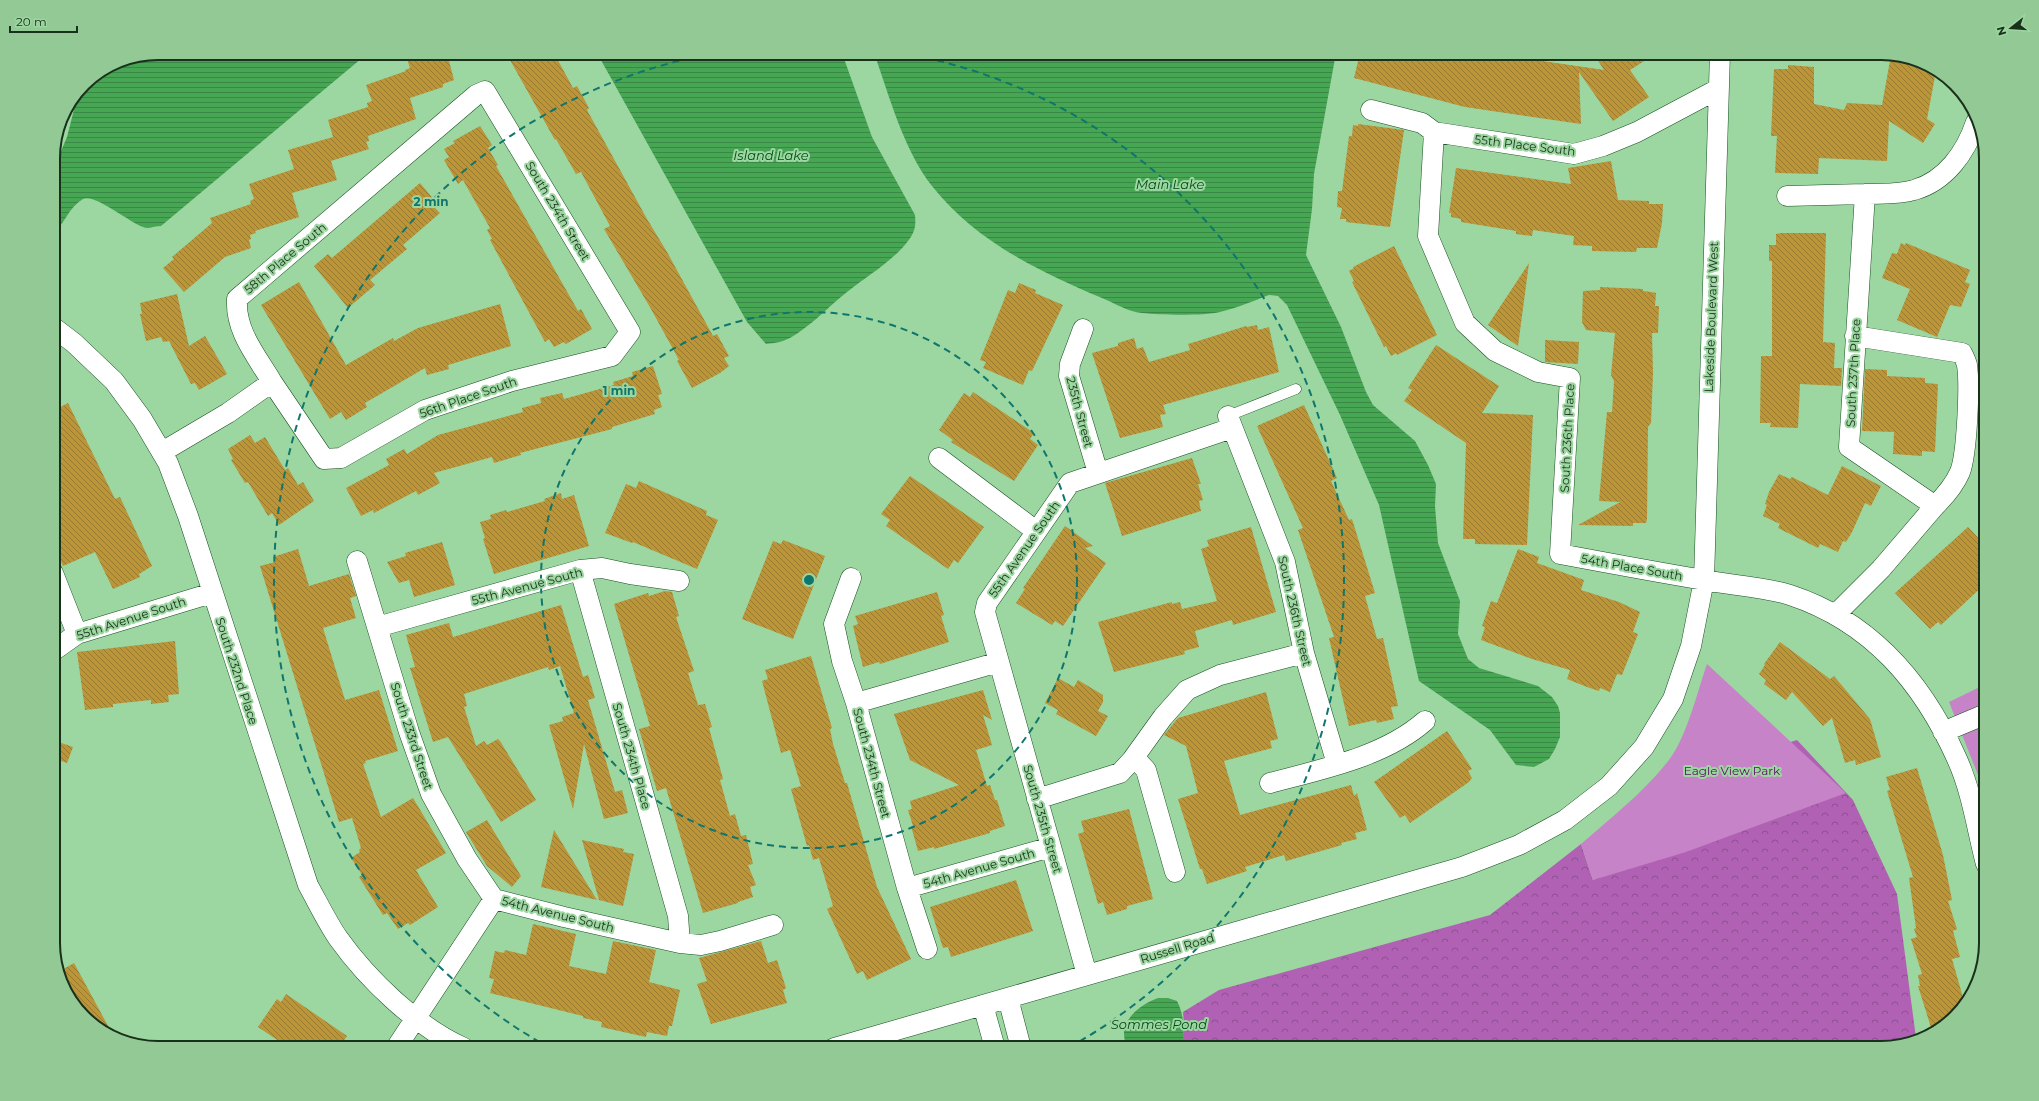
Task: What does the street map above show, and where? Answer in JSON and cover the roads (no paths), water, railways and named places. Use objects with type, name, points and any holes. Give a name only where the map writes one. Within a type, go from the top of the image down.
[{"type":"street","name":"Lakeside Boulevard West","points":[[1519,845],[1565,820],[1609,786],[1644,746],[1672,699],[1690,646],[1704,580],[1720,60]]},
{"type":"street","name":"55th Place South","points":[[1371,110],[1422,123],[1434,132],[1574,154],[1603,146],[1637,132],[1718,89]]},
{"type":"street","name":"South 234th Street","points":[[485,91],[630,332]]},
{"type":"street","name":"58th Place South","points":[[272,382],[239,326],[236,312],[237,299],[476,95],[485,91]]},
{"type":"street","points":[[1787,196],[1899,193],[1914,190],[1931,183],[1947,172],[1959,158],[1974,127]]},
{"type":"street","name":"South 236th Place","points":[[1434,132],[1428,236],[1465,323],[1495,351],[1538,372],[1570,378],[1560,554]]},
{"type":"street","name":"South 237th Place","points":[[1864,194],[1849,447],[1935,506]]},
{"type":"street","name":"235th Street","points":[[1083,329],[1070,364],[1069,376],[1098,473]]},
{"type":"street","name":"South 232nd Place","points":[[60,332],[74,343],[114,381],[142,419],[168,463],[188,516],[308,885],[338,938],[368,973],[416,1020]]},
{"type":"street","name":"56th Place South","points":[[272,382],[324,459],[341,458],[424,410],[512,381],[612,356],[630,332]]},
{"type":"street","points":[[1836,614],[1882,570],[1951,489],[1960,471],[1965,450],[1968,384],[1967,363],[1962,354],[1855,336]]},
{"type":"street","points":[[162,452],[228,413],[272,382]]},
{"type":"street","name":"55th Avenue South","points":[[999,662],[985,612],[987,603],[1070,483],[1230,422]]},
{"type":"street","name":"South 236th Street","points":[[1230,422],[1285,562],[1304,653],[1337,764]]},
{"type":"street","points":[[938,458],[1036,531]]},
{"type":"street","name":"54th Place South","points":[[1560,554],[1704,580]]},
{"type":"street","name":"South 233rd Street","points":[[356,561],[409,732],[431,794],[467,859],[494,898]]},
{"type":"street","name":"55th Avenue South","points":[[377,627],[580,570],[602,568],[630,574],[679,581]]},
{"type":"street","name":"South 234th Place","points":[[580,570],[678,916],[680,943]]},
{"type":"street","name":"South 234th Street","points":[[851,578],[834,624],[842,661],[856,703],[907,888],[927,949]]},
{"type":"street","points":[[1704,580],[1789,594],[1836,614],[1861,630],[1886,651],[1919,690],[1944,732],[1958,760],[1979,836]]},
{"type":"street","points":[[60,591],[77,634]]},
{"type":"street","name":"55th Avenue South","points":[[60,646],[77,634],[212,593]]},
{"type":"street","points":[[1037,799],[1120,772],[1134,757],[1163,717],[1188,690],[1220,675],[1304,653]]},
{"type":"street","points":[[856,703],[999,662]]},
{"type":"street","name":"South 235th Street","points":[[999,662],[1087,975]]},
{"type":"street","points":[[1944,732],[1979,717]]},
{"type":"street","points":[[1270,783],[1337,764],[1391,745],[1409,735],[1425,722]]},
{"type":"street","points":[[1134,757],[1146,770],[1175,872]]},
{"type":"street","name":"Russell Road","points":[[858,1041],[1462,867],[1519,845]]},
{"type":"street","name":"54th Avenue South","points":[[907,888],[1051,847]]},
{"type":"street","name":"54th Avenue South","points":[[401,1041],[494,898],[564,917],[680,943],[701,945],[720,941],[773,925]]},
{"type":"street","points":[[1008,998],[1018,1041]]},
{"type":"street","points":[[983,1005],[993,1041]]},
{"type":"street","points":[[416,1020],[452,1041]]},
{"type":"lane","points":[[1230,422],[1296,389]]},
{"type":"water","points":[[158,60],[360,60],[161,226],[145,228],[103,204],[88,198],[83,199],[74,206],[60,226],[60,154],[67,137],[75,106],[84,93],[98,80],[109,73],[133,63]]},
{"type":"water","name":"Island Lake","points":[[601,60],[844,60],[872,137],[915,215],[914,232],[895,255],[847,292],[805,328],[790,338],[766,344],[747,322]]},
{"type":"water","name":"Main Lake","points":[[876,60],[1335,60],[1314,174],[1312,209],[1306,255],[1341,327],[1366,392],[1373,405],[1415,441],[1436,484],[1435,506],[1438,543],[1460,601],[1458,634],[1468,659],[1479,668],[1538,686],[1552,697],[1558,706],[1560,713],[1560,737],[1549,759],[1534,767],[1516,765],[1490,730],[1419,681],[1379,505],[1340,415],[1287,305],[1278,296],[1269,295],[1220,312],[1192,315],[1150,314],[1132,311],[1122,307],[1032,266],[988,239],[949,206],[932,186],[913,156],[905,140]]},
{"type":"water","name":"Sommes Pond","points":[[1158,998],[1168,998],[1177,1001],[1180,1007],[1183,1024],[1183,1041],[1125,1041],[1124,1032],[1128,1020],[1136,1010]]},
{"type":"park label","name":"Eagle View Park","points":[[1732,770]]}]
